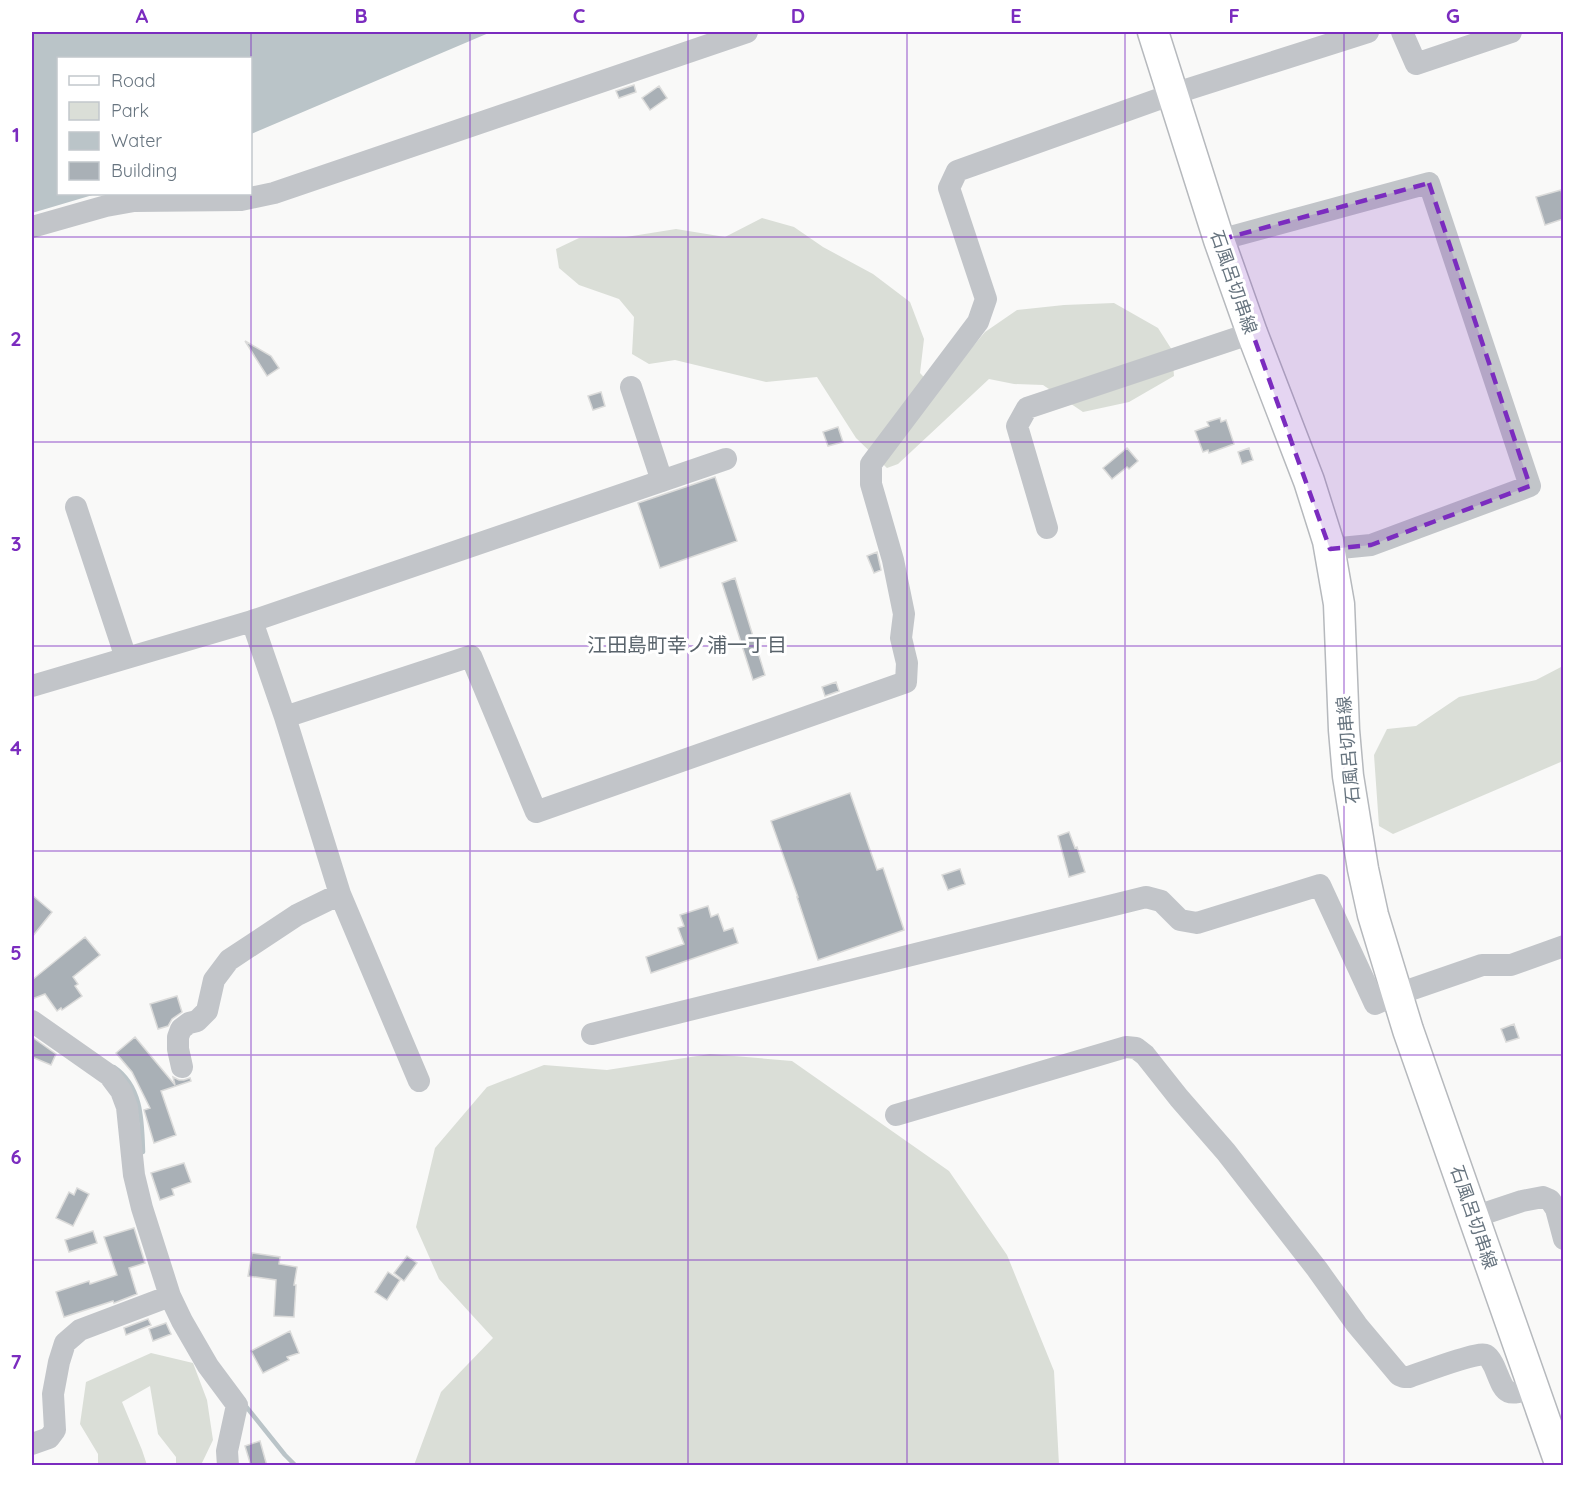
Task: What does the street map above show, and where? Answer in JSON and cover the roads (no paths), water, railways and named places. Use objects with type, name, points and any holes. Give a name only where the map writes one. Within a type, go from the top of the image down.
[{"type":"main road","name":"石風呂切串線","points":[[1153,32],[1219,240],[1309,481],[1330,549],[1339,604],[1344,730],[1355,823],[1373,915],[1408,1030],[1562,1466]]},
{"type":"street","points":[[32,226],[106,206],[134,201],[241,200],[274,193],[747,32]]},
{"type":"street","points":[[285,717],[471,656],[536,812],[906,682],[907,663],[901,638],[904,614],[893,560],[871,484],[871,464],[978,322],[986,299],[949,188],[957,171],[1173,94],[1368,32]]},
{"type":"street","points":[[1402,32],[1416,64],[1511,32]]},
{"type":"street","points":[[1219,240],[1429,183],[1530,486],[1371,545],[1330,549]]},
{"type":"street","points":[[1047,528],[1017,426],[1027,408],[1252,333]]},
{"type":"street","points":[[631,387],[662,481]]},
{"type":"street","points":[[32,686],[252,621],[726,459]]},
{"type":"street","points":[[76,507],[126,658]]},
{"type":"street","points":[[252,621],[285,717],[340,894],[419,1081]]},
{"type":"street","points":[[592,1034],[1146,897],[1161,901],[1180,920],[1197,923],[1320,885],[1375,1004],[1482,965],[1511,965],[1563,946]]},
{"type":"street","points":[[182,1067],[178,1049],[181,1029],[197,1021],[207,1011],[214,980],[229,960],[297,915],[340,894]]},
{"type":"street","points":[[32,1021],[109,1075],[121,1091],[127,1107],[134,1175],[170,1296],[182,1322],[208,1366],[237,1406],[227,1451],[228,1466]]},
{"type":"street","points":[[896,1114],[1126,1047],[1136,1048],[1145,1055],[1226,1152],[1317,1269],[1357,1325],[1399,1375],[1409,1377],[1479,1354],[1491,1360],[1503,1388],[1515,1394],[1534,1389]]},
{"type":"street","points":[[1474,1217],[1522,1201],[1543,1197],[1550,1200],[1556,1209],[1563,1239]]},
{"type":"street","points":[[32,1444],[49,1438],[55,1430],[53,1394],[65,1343],[80,1330],[170,1296]]},
{"type":"water","points":[[32,32],[491,32],[252,134],[252,57],[57,57],[57,195],[93,195],[32,213]]},
{"type":"waterway","points":[[114,1067],[130,1084],[139,1105],[143,1152]]},
{"type":"waterway","points":[[244,1404],[296,1466]]},
{"type":"district","name":"江田島町幸ノ浦一丁目","points":[[687,644]]}]
